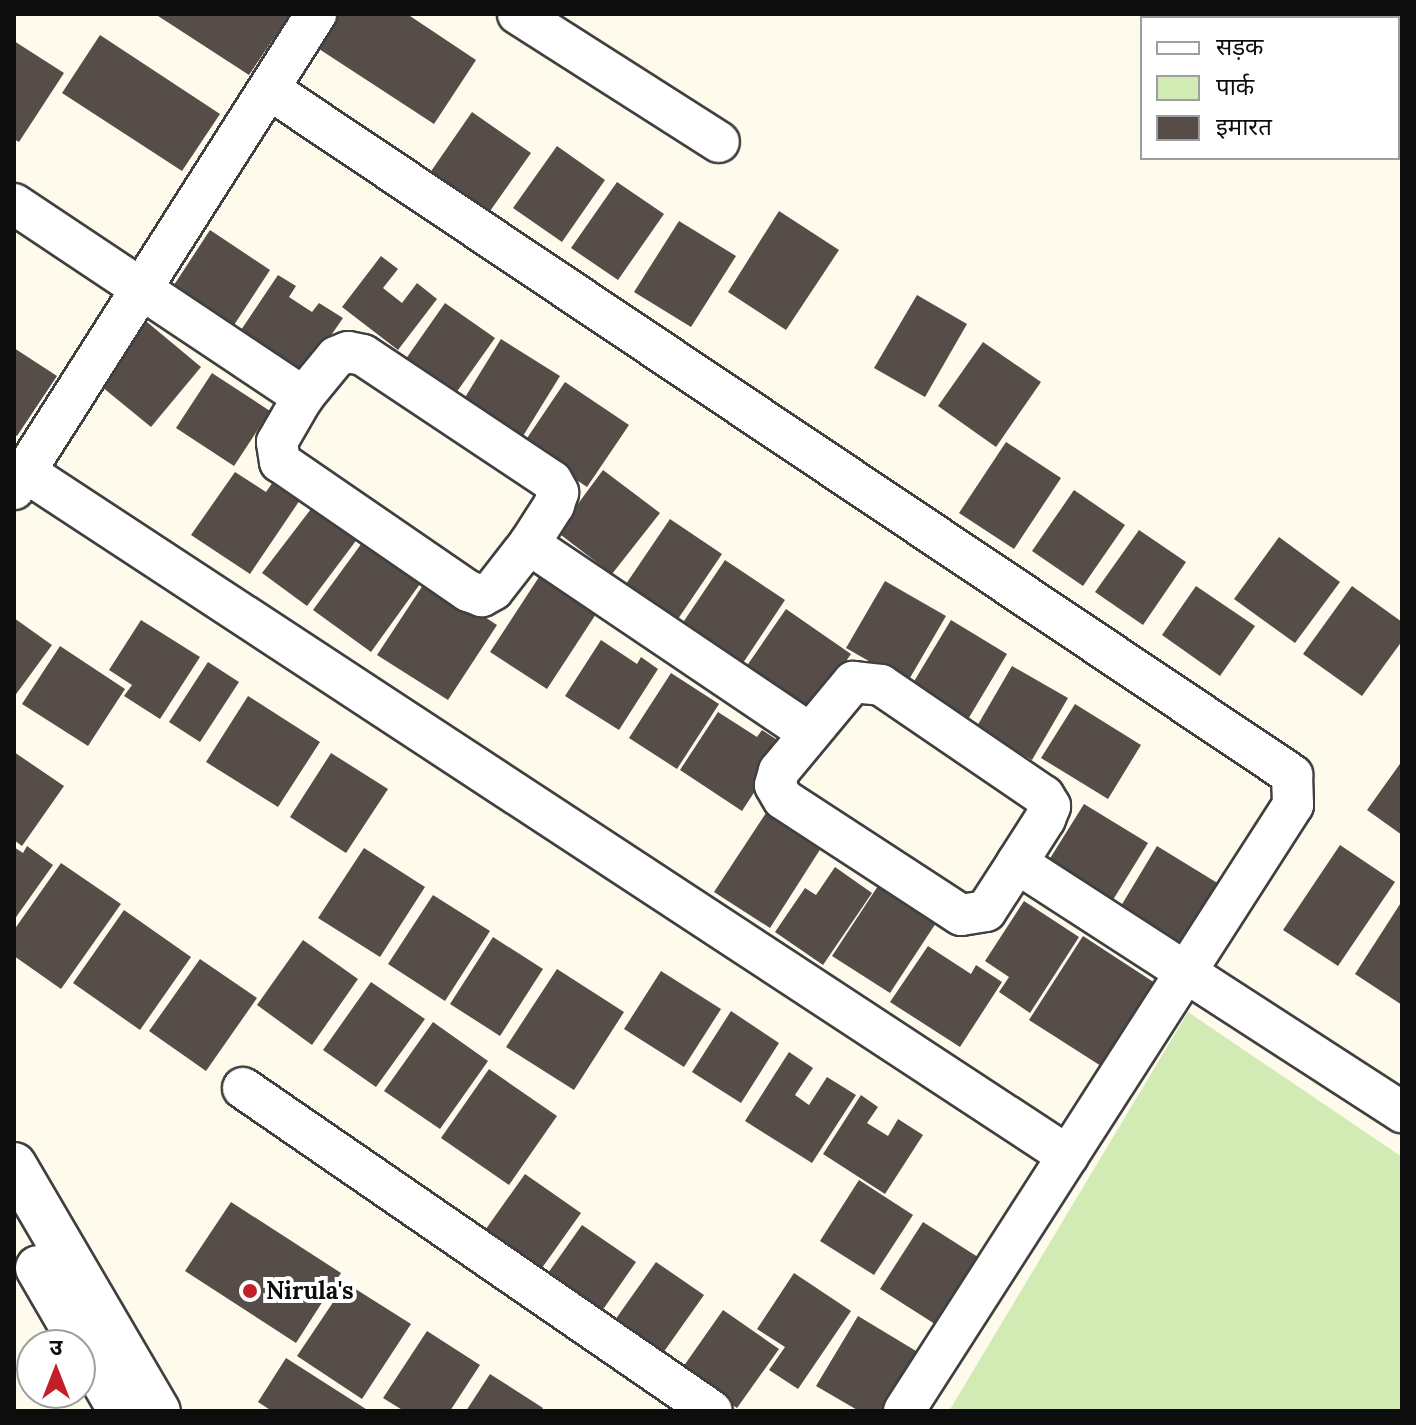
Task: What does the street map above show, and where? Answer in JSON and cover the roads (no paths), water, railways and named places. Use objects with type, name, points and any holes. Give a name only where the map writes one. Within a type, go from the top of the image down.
[{"type":"street","points":[[316,14],[21,481],[1068,1156]]},
{"type":"street","points":[[518,14],[719,142]]},
{"type":"street","points":[[269,89],[1292,775],[1293,805],[904,1411]]},
{"type":"street","points":[[14,204],[303,397]]},
{"type":"street","points":[[348,352],[363,355],[552,481],[558,492],[554,505],[529,544],[493,590],[482,596],[468,591],[280,462],[277,442],[303,397],[336,357],[348,352]]},
{"type":"street","points":[[529,544],[809,733]]},
{"type":"street","points":[[853,682],[881,685],[1044,796],[1050,806],[1045,819],[1017,863],[986,911],[961,915],[783,799],[775,785],[779,771],[853,682]]},
{"type":"street","points":[[1017,863],[1188,970],[1402,1112]]},
{"type":"street","points":[[243,1088],[712,1411]]},
{"type":"street","points":[[14,1165],[158,1411]]},
{"type":"street","points":[[14,1227],[121,1411]]},
{"type":"place","name":"Nirula's","points":[[250,1291]]}]
